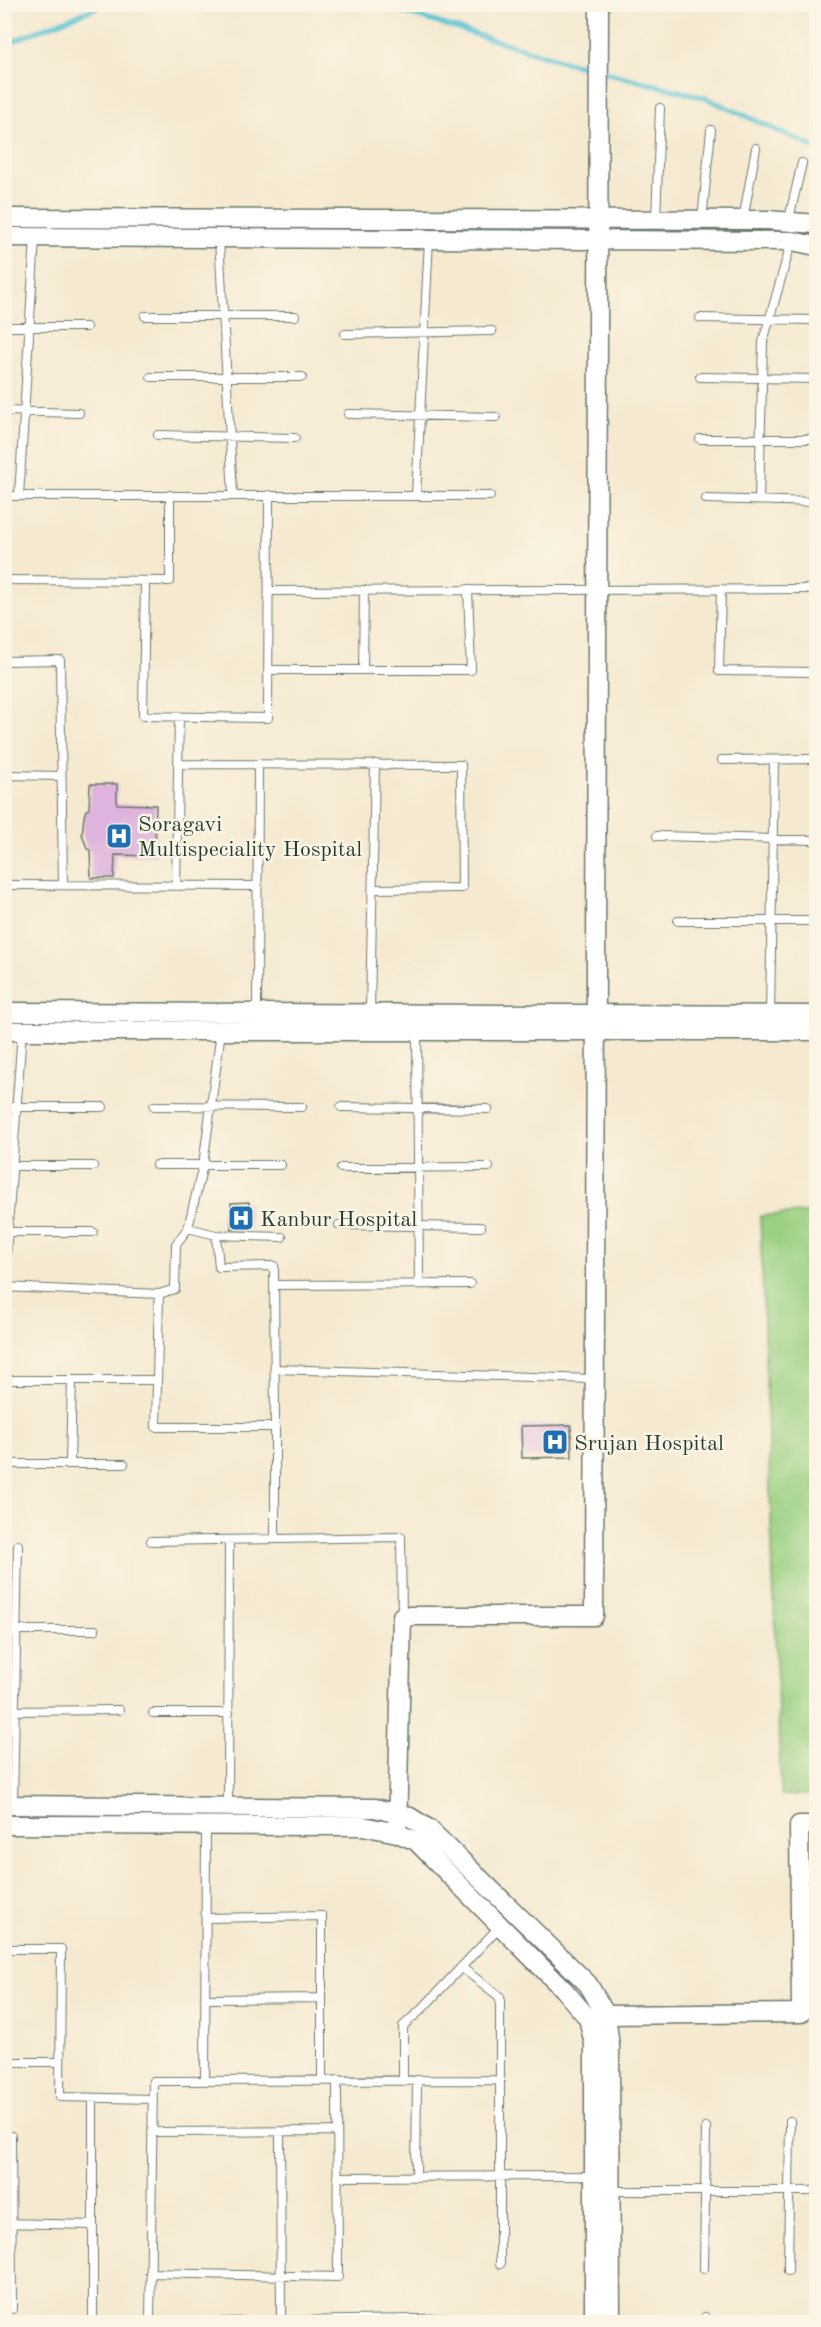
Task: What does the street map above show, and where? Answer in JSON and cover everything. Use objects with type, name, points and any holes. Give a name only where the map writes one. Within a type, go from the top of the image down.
[{"type":"street","points":[[397,1833],[402,1616],[594,1616],[599,4]]},
{"type":"street","points":[[4,218],[743,220],[816,224]]},
{"type":"street","points":[[4,237],[792,241],[816,246]]},
{"type":"street","points":[[4,1012],[370,1015],[816,1031]]},
{"type":"street","points":[[13,1031],[417,1033],[770,1015],[816,1015]]},
{"type":"street","points":[[9,1805],[375,1808],[410,1817],[429,1829],[588,1984],[606,2015],[610,2046],[611,2322]]},
{"type":"street","points":[[4,1825],[363,1826],[397,1833],[416,1841],[563,1989],[588,2018],[594,2044],[594,2322]]},
{"type":"street","points":[[588,2018],[606,2015],[809,2013],[799,1825],[816,1825]]},
{"type":"lane","points":[[656,220],[660,108]]},
{"type":"lane","points":[[702,220],[711,130]]},
{"type":"lane","points":[[743,220],[756,148]]},
{"type":"lane","points":[[759,500],[763,342],[792,241],[788,222],[802,163]]},
{"type":"lane","points":[[20,496],[35,238]]},
{"type":"lane","points":[[219,238],[233,495]]},
{"type":"lane","points":[[416,496],[429,239]]},
{"type":"lane","points":[[145,316],[295,316]]},
{"type":"lane","points":[[700,318],[816,320]]},
{"type":"lane","points":[[4,327],[86,327]]},
{"type":"lane","points":[[345,334],[492,331]]},
{"type":"lane","points":[[151,376],[302,377]]},
{"type":"lane","points":[[700,377],[816,379]]},
{"type":"lane","points":[[4,411],[79,413]]},
{"type":"lane","points":[[348,414],[496,417]]},
{"type":"lane","points":[[158,435],[296,438]]},
{"type":"lane","points":[[700,439],[816,439]]},
{"type":"lane","points":[[4,580],[170,581],[170,495]]},
{"type":"lane","points":[[145,581],[143,716],[268,718],[269,495]]},
{"type":"lane","points":[[4,496],[490,496]]},
{"type":"lane","points":[[705,499],[816,502]]},
{"type":"lane","points":[[268,670],[471,670],[468,589]]},
{"type":"lane","points":[[721,589],[719,670],[816,672]]},
{"type":"lane","points":[[268,591],[816,589]]},
{"type":"lane","points":[[363,670],[364,590]]},
{"type":"lane","points":[[4,661],[60,660],[63,885]]},
{"type":"lane","points":[[176,886],[179,717]]},
{"type":"lane","points":[[722,760],[816,759]]},
{"type":"lane","points":[[770,1015],[774,760]]},
{"type":"lane","points":[[178,764],[461,765],[462,888],[373,889]]},
{"type":"lane","points":[[257,1014],[258,764]]},
{"type":"lane","points":[[370,1015],[375,764]]},
{"type":"lane","points":[[4,775],[62,776]]},
{"type":"lane","points":[[657,836],[816,840]]},
{"type":"lane","points":[[4,885],[257,886]]},
{"type":"lane","points":[[678,921],[816,921]]},
{"type":"lane","points":[[13,1031],[17,1107],[9,1166],[4,1285],[159,1294],[175,1289],[176,1244],[188,1228],[203,1165],[221,1032],[221,1013]]},
{"type":"lane","points":[[417,1033],[418,1283]]},
{"type":"lane","points":[[154,1106],[302,1107]]},
{"type":"lane","points":[[4,1107],[102,1107]]},
{"type":"lane","points":[[340,1107],[488,1109]]},
{"type":"lane","points":[[156,1165],[281,1165]]},
{"type":"lane","points":[[9,1166],[93,1166]]},
{"type":"lane","points":[[341,1168],[489,1167]]},
{"type":"lane","points":[[339,1225],[481,1227]]},
{"type":"lane","points":[[188,1228],[216,1235],[282,1237]]},
{"type":"lane","points":[[6,1232],[93,1232]]},
{"type":"lane","points":[[216,1235],[219,1267],[274,1266],[275,1539]]},
{"type":"lane","points":[[274,1285],[470,1284]]},
{"type":"lane","points":[[159,1294],[156,1427],[275,1427]]},
{"type":"lane","points":[[275,1369],[595,1380]]},
{"type":"lane","points":[[4,1380],[156,1380]]},
{"type":"lane","points":[[70,1464],[72,1380]]},
{"type":"lane","points":[[4,1464],[124,1464]]},
{"type":"lane","points":[[151,1541],[400,1537],[402,1616]]},
{"type":"lane","points":[[228,1807],[229,1540]]},
{"type":"lane","points":[[9,1805],[15,1711],[18,1545]]},
{"type":"lane","points":[[4,1630],[95,1630]]},
{"type":"lane","points":[[4,1711],[119,1710]]},
{"type":"lane","points":[[153,1713],[229,1713]]},
{"type":"lane","points":[[205,2081],[206,1826]]},
{"type":"lane","points":[[206,1918],[322,1916],[322,2080]]},
{"type":"lane","points":[[403,2080],[403,2026],[500,1926]]},
{"type":"lane","points":[[4,1949],[61,1949],[60,2097],[153,2098]]},
{"type":"lane","points":[[461,1967],[500,1997],[501,2264]]},
{"type":"lane","points":[[205,1999],[322,1998]]},
{"type":"lane","points":[[4,2062],[60,2062]]},
{"type":"lane","points":[[150,2273],[338,2277],[337,2080]]},
{"type":"lane","points":[[416,2177],[417,2080]]},
{"type":"lane","points":[[150,2322],[153,2081],[500,2080]]},
{"type":"lane","points":[[93,2098],[93,2322]]},
{"type":"lane","points":[[788,2271],[790,2121]]},
{"type":"lane","points":[[704,2269],[706,2127]]},
{"type":"lane","points":[[280,2131],[281,2320]]},
{"type":"lane","points":[[152,2132],[336,2131]]},
{"type":"lane","points":[[11,2136],[8,2223],[12,2309]]},
{"type":"lane","points":[[337,2177],[594,2176]]},
{"type":"lane","points":[[610,2191],[816,2191]]},
{"type":"lane","points":[[8,2223],[93,2225]]},
{"type":"lane","points":[[222,2322],[432,2321],[485,2318]]},
{"type":"green space","points":[[816,1212],[816,1795],[781,1795],[760,1216]]},
{"type":"building","points":[[90,784],[117,784],[117,804],[156,805],[155,856],[115,855],[114,878],[91,878],[90,850],[87,849],[82,834],[84,817],[86,810],[89,809]]},
{"type":"building","points":[[249,1202],[249,1229],[231,1229],[231,1203]]},
{"type":"building","points":[[571,1425],[572,1457],[522,1458],[521,1426]]},
{"type":"waterway","points":[[4,46],[106,4]]},
{"type":"waterway","points":[[377,4],[566,62],[706,98],[816,148]]},
{"type":"place","name":"Soragavi Multispeciality Hospital","points":[[119,836]]},
{"type":"place","name":"Kanbur Hospital","points":[[241,1218]]},
{"type":"place","name":"Srujan Hospital","points":[[555,1442]]}]
